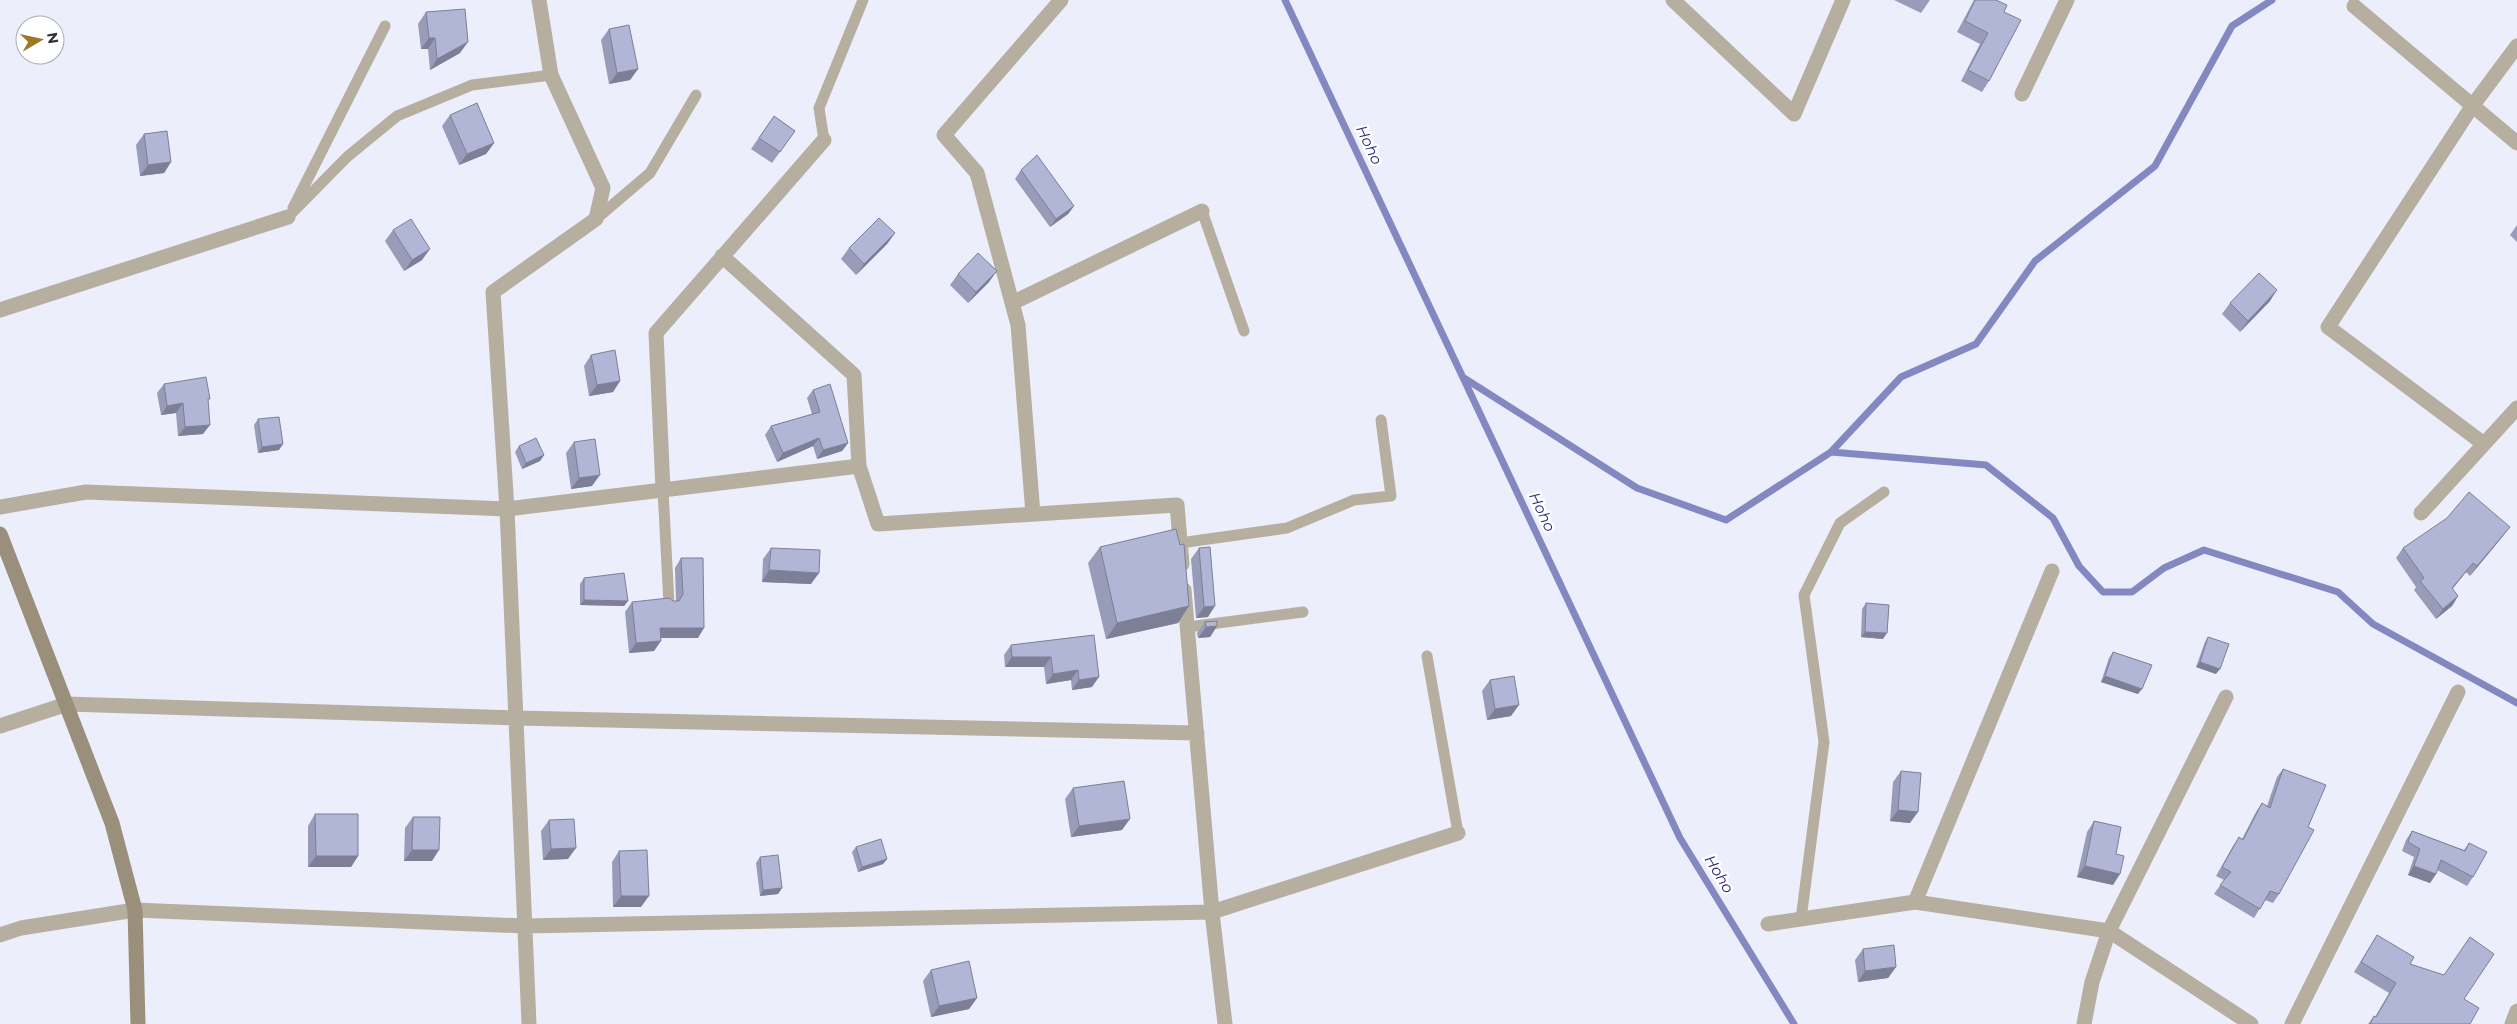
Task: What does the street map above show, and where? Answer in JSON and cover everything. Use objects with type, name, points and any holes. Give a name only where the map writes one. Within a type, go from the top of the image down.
[{"type":"street","points":[[529,1024],[507,509],[493,292],[596,219],[604,188],[551,74],[539,0]]},
{"type":"street","points":[[1033,514],[1018,324],[977,173],[944,135],[1061,0]]},
{"type":"street","points":[[1673,0],[1794,114],[1842,0]]},
{"type":"street","points":[[2022,94],[2067,0]]},
{"type":"street","points":[[2354,6],[2517,143]]},
{"type":"street","points":[[2484,444],[2328,327],[2474,105],[2517,46]]},
{"type":"street","points":[[663,490],[656,332],[824,140]]},
{"type":"street","points":[[1012,303],[1202,211]]},
{"type":"street","points":[[0,310],[288,217]]},
{"type":"street","points":[[722,256],[854,375],[859,466],[878,524],[1177,504],[1212,912],[1225,1024]]},
{"type":"street","points":[[2421,513],[2517,408]]},
{"type":"street","points":[[0,507],[86,492],[507,509],[859,466]]},
{"type":"street","points":[[0,534],[112,823],[135,910],[138,1024]]},
{"type":"street","points":[[1915,902],[2052,571]]},
{"type":"street","points":[[2292,1024],[2458,692]]},
{"type":"street","points":[[2084,1024],[2092,982],[2109,931],[2226,698]]},
{"type":"street","points":[[0,726],[67,704],[516,718],[1197,733]]},
{"type":"street","points":[[0,935],[22,928],[135,910],[525,926],[1212,912],[1458,833]]},
{"type":"street","points":[[1768,924],[1915,902],[2109,931],[2251,1024]]},
{"type":"street","points":[[2512,1024],[2517,1011]]},
{"type":"lane","points":[[824,140],[819,108],[863,0]]},
{"type":"lane","points":[[288,217],[384,26]]},
{"type":"lane","points":[[288,217],[347,157],[397,116],[472,85],[551,74]]},
{"type":"lane","points":[[596,219],[650,173],[696,95]]},
{"type":"lane","points":[[1202,211],[1244,331]]},
{"type":"lane","points":[[1180,543],[1287,528],[1354,500],[1391,496],[1381,420]]},
{"type":"lane","points":[[663,490],[669,604]]},
{"type":"lane","points":[[1801,919],[1824,742],[1804,595],[1840,523],[1884,492]]},
{"type":"lane","points":[[1188,627],[1303,612]]},
{"type":"lane","points":[[1427,656],[1458,833]]},
{"type":"building","points":[[1975,0],[1996,0],[2007,5],[2004,12],[2021,20],[1989,81],[1968,70],[1988,33],[1965,21]]},
{"type":"building","points":[[465,9],[468,42],[437,59],[435,38],[429,38],[426,12]]},
{"type":"building","points":[[629,25],[638,69],[617,73],[609,29]]},
{"type":"building","points":[[477,103],[494,143],[467,154],[450,115]]},
{"type":"building","points":[[774,116],[795,131],[780,152],[759,138]]},
{"type":"building","points":[[167,131],[171,162],[148,165],[144,134]]},
{"type":"building","points":[[1037,155],[1074,206],[1056,219],[1021,170]]},
{"type":"building","points":[[879,218],[895,233],[864,264],[849,248]]},
{"type":"building","points":[[411,219],[430,249],[412,260],[393,230]]},
{"type":"building","points":[[978,253],[997,271],[976,292],[958,274]]},
{"type":"building","points":[[2259,273],[2277,290],[2248,321],[2230,303]]},
{"type":"building","points":[[615,350],[620,381],[597,385],[591,355]]},
{"type":"building","points":[[206,377],[210,399],[208,399],[210,425],[185,427],[183,403],[167,406],[164,384]]},
{"type":"building","points":[[830,384],[848,443],[823,450],[819,438],[783,453],[771,426],[820,412],[813,390]]},
{"type":"building","points":[[279,417],[283,444],[262,447],[258,419]]},
{"type":"building","points":[[536,438],[544,455],[526,463],[519,446]]},
{"type":"building","points":[[595,439],[600,475],[579,478],[574,442]]},
{"type":"building","points":[[2469,492],[2510,527],[2477,566],[2473,563],[2452,588],[2458,596],[2443,609],[2420,581],[2424,578],[2403,548],[2447,518]]},
{"type":"building","points":[[1176,529],[1180,545],[1184,544],[1189,606],[1117,623],[1100,547]]},
{"type":"building","points":[[1210,547],[1215,606],[1204,607],[1199,548]]},
{"type":"building","points":[[771,548],[820,550],[819,573],[769,570]]},
{"type":"building","points":[[681,558],[703,558],[704,628],[660,628],[661,641],[636,643],[632,602],[669,598],[673,601],[679,601],[683,594]]},
{"type":"building","points":[[624,573],[628,601],[584,600],[584,578]]},
{"type":"building","points":[[1866,603],[1889,605],[1887,633],[1865,632]]},
{"type":"building","points":[[1217,621],[1217,626],[1206,627],[1205,622]]},
{"type":"building","points":[[1094,635],[1099,677],[1079,680],[1078,670],[1053,674],[1051,657],[1012,657],[1011,645]]},
{"type":"building","points":[[2208,637],[2229,644],[2220,669],[2200,662]]},
{"type":"building","points":[[2113,652],[2152,665],[2142,689],[2105,676]]},
{"type":"building","points":[[1514,676],[1519,705],[1495,709],[1490,680]]},
{"type":"building","points":[[2283,769],[2326,785],[2308,827],[2314,830],[2279,894],[2270,891],[2260,909],[2220,885],[2231,872],[2222,867],[2239,837],[2243,840],[2262,803],[2270,808]]},
{"type":"building","points":[[1901,771],[1921,773],[1918,812],[1898,810]]},
{"type":"building","points":[[1124,781],[1130,819],[1079,826],[1073,788]]},
{"type":"building","points":[[315,814],[358,814],[358,856],[316,856]]},
{"type":"building","points":[[413,817],[440,817],[439,850],[412,850]]},
{"type":"building","points":[[574,819],[576,848],[551,849],[549,820]]},
{"type":"building","points":[[2094,821],[2121,827],[2116,854],[2124,856],[2120,874],[2085,866]]},
{"type":"building","points":[[2412,831],[2465,851],[2469,843],[2487,852],[2473,877],[2441,860],[2436,874],[2414,866],[2420,849],[2408,842]]},
{"type":"building","points":[[881,839],[887,859],[862,867],[856,847]]},
{"type":"building","points":[[647,850],[649,896],[621,896],[619,851]]},
{"type":"building","points":[[778,855],[782,888],[763,890],[760,857]]},
{"type":"building","points":[[2377,935],[2414,957],[2410,964],[2444,975],[2470,937],[2494,954],[2464,999],[2479,1008],[2470,1024],[2370,1024],[2396,983],[2361,962]]},
{"type":"building","points":[[1894,945],[1896,967],[1865,971],[1863,949]]},
{"type":"building","points":[[969,961],[977,998],[939,1006],[931,970]]},
{"type":"waterway","name":"Hoho","points":[[1285,0],[1680,838],[1794,1024]]},
{"type":"waterway","points":[[1464,378],[1637,488],[1726,520],[1831,452],[1901,377],[1976,344],[2035,261],[2155,166],[2232,26],[2272,0]]},
{"type":"waterway","points":[[1831,452],[1986,465],[2053,518],[2079,566],[2103,592],[2132,592],[2164,568],[2204,550],[2338,592],[2373,624],[2517,703]]}]
